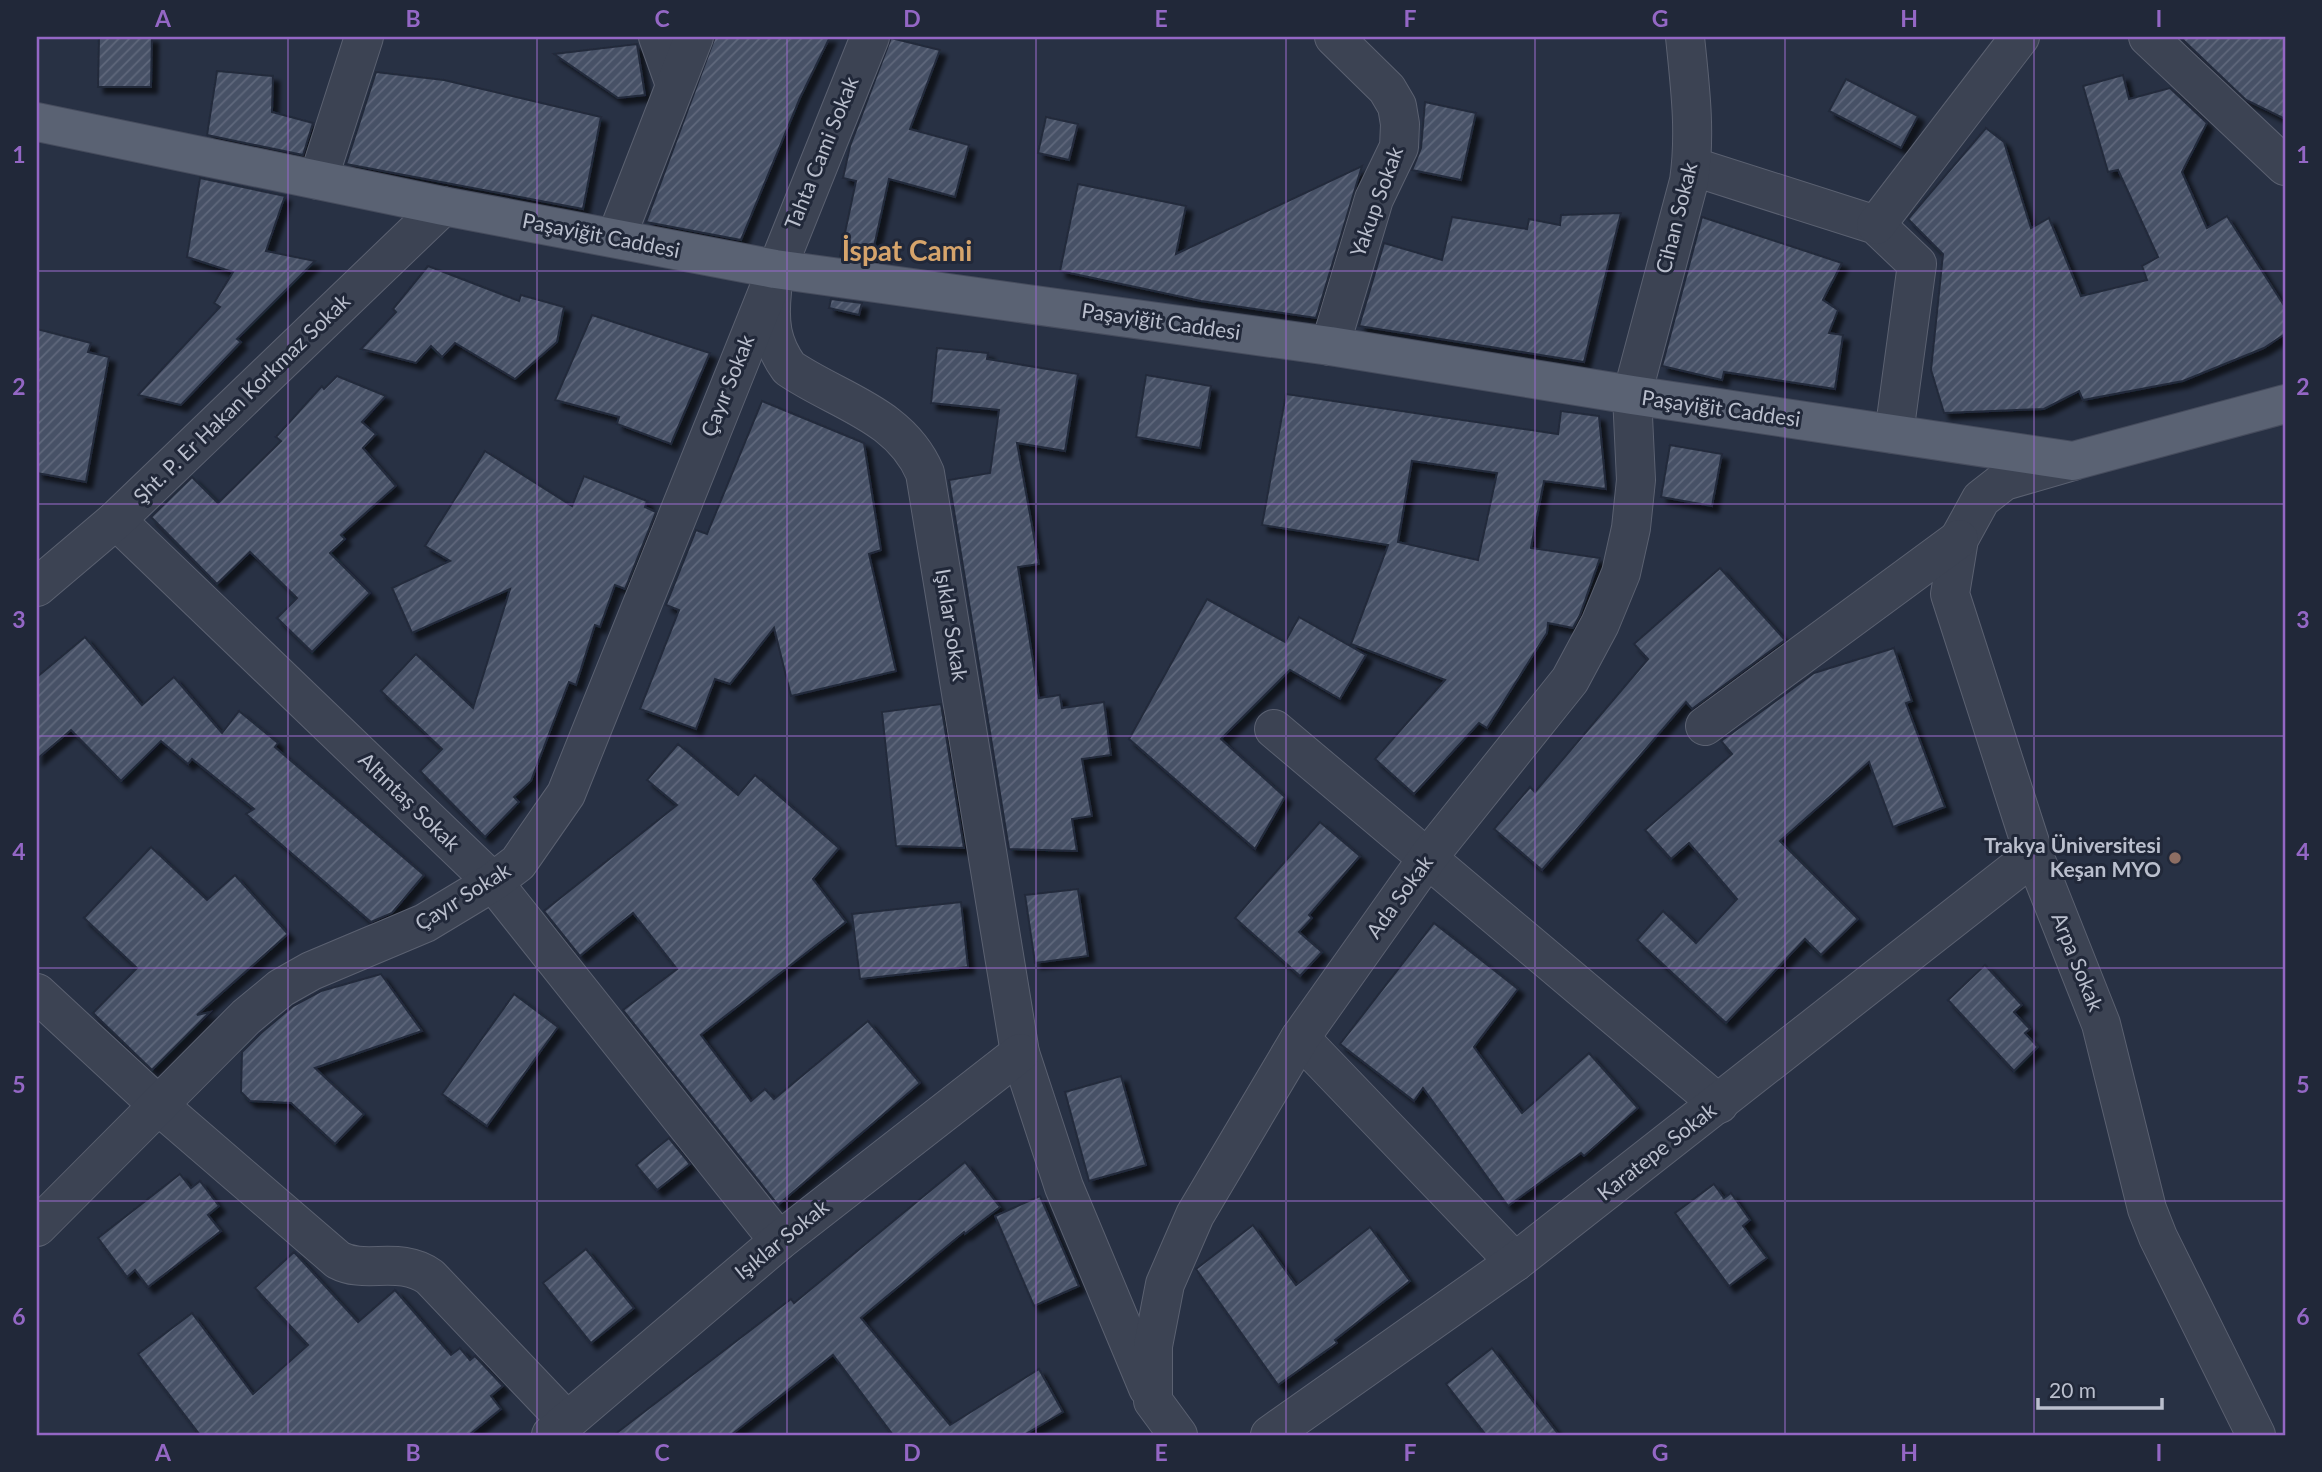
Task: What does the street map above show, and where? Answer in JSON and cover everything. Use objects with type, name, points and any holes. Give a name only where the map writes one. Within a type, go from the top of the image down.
[{"type":"main road","name":"Paşayiğit Caddesi","points":[[37,122],[443,206],[775,269],[1330,346],[1632,396],[2074,461],[2285,404]]},
{"type":"street","points":[[318,180],[365,37]]},
{"type":"street","points":[[657,37],[674,82]]},
{"type":"street","points":[[616,238],[674,82],[694,37]]},
{"type":"street","name":"Tahta Cami Sokak","points":[[775,269],[870,37]]},
{"type":"street","name":"Yakup Sokak","points":[[1330,346],[1374,200],[1399,147],[1401,124],[1387,89],[1334,37]]},
{"type":"street","name":"Cihan Sokak","points":[[1632,396],[1691,166],[1694,120],[1685,37]]},
{"type":"street","points":[[1876,225],[2020,37]]},
{"type":"street","points":[[2148,37],[2285,166]]},
{"type":"street","points":[[1691,166],[1876,225],[1917,264],[1894,435]]},
{"type":"street","name":"Şht. P. Er Hakan Korkmaz Sokak","points":[[37,587],[116,520],[443,206]]},
{"type":"street","name":"Çayır Sokak","points":[[37,1227],[157,1104],[246,1017],[281,988],[311,971],[425,923],[519,863],[566,794],[775,269]]},
{"type":"street","name":"Işıklar Sokak","points":[[775,269],[771,332],[777,351],[789,368],[898,431],[918,458],[925,473],[1020,1053],[1064,1187],[1155,1418],[1178,1435]]},
{"type":"street","name":"Ada Sokak","points":[[1155,1418],[1153,1346],[1158,1309],[1173,1259],[1225,1161],[1300,1038],[1429,856],[1570,680],[1600,624],[1621,573],[1631,528],[1636,480],[1632,396]]},
{"type":"street","name":"Arpa Sokak","points":[[1938,441],[1968,452],[1983,469],[1983,490],[1967,524],[1951,576],[1953,610],[2034,855],[2101,1024],[2115,1070],[2137,1171],[2158,1237],[2256,1435]]},
{"type":"street","points":[[1705,726],[1967,524],[2004,481],[2074,461]]},
{"type":"street","name":"Altıntaş Sokak","points":[[116,520],[493,882],[779,1241]]},
{"type":"street","points":[[1274,729],[1429,856],[1719,1104]]},
{"type":"street","name":"Karatepe Sokak","points":[[1270,1435],[1515,1262],[2034,855]]},
{"type":"street","points":[[37,993],[157,1104],[338,1260],[360,1266],[385,1264],[409,1267],[430,1277],[559,1428]]},
{"type":"street","points":[[1300,1038],[1515,1262]]},
{"type":"street","name":"Işıklar Sokak","points":[[559,1428],[779,1241],[1020,1053]]},
{"type":"building","points":[[99,37],[152,37],[151,87],[98,87]]},
{"type":"building","points":[[715,37],[830,37],[800,98],[741,240],[646,222]]},
{"type":"building","points":[[2180,37],[2285,37],[2285,119],[2246,100]]},
{"type":"building","points":[[891,38],[940,50],[910,129],[969,145],[955,197],[889,179],[871,260],[840,256],[856,181],[843,178],[850,146]]},
{"type":"building","points":[[637,44],[645,95],[618,98],[554,54]]},
{"type":"building","points":[[217,71],[273,76],[272,112],[313,123],[303,155],[207,135]]},
{"type":"building","points":[[376,72],[444,80],[601,117],[583,209],[346,164]]},
{"type":"building","points":[[2123,75],[2129,99],[2170,88],[2207,123],[2182,172],[2207,228],[2227,216],[2285,307],[2285,334],[2264,348],[2183,381],[2083,400],[2079,391],[2044,409],[1944,413],[1931,370],[1943,254],[1908,219],[1986,128],[2004,142],[2031,228],[2049,218],[2081,296],[2147,280],[2142,266],[2158,257],[2118,170],[2108,172],[2083,86]]},
{"type":"building","points":[[1846,79],[1918,116],[1901,148],[1829,111]]},
{"type":"building","points":[[1425,102],[1476,113],[1461,180],[1412,170],[1421,148]]},
{"type":"building","points":[[1046,117],[1078,124],[1069,160],[1038,153]]},
{"type":"building","points":[[1362,166],[1316,318],[1201,301],[1060,271],[1078,184],[1186,206],[1176,254]]},
{"type":"building","points":[[200,178],[285,196],[266,251],[315,261],[237,339],[241,342],[181,405],[138,395],[220,307],[214,303],[233,272],[187,257]]},
{"type":"building","points":[[1621,213],[1584,362],[1359,326],[1384,243],[1442,260],[1452,217],[1527,229],[1529,219],[1560,225],[1561,215]]},
{"type":"building","points":[[1702,217],[1842,263],[1823,300],[1838,310],[1829,333],[1843,335],[1835,389],[1724,372],[1722,380],[1662,366]]},
{"type":"building","points":[[428,266],[519,301],[521,295],[564,307],[557,342],[515,379],[455,343],[442,357],[431,346],[416,363],[361,349],[396,312],[393,309]]},
{"type":"building","points":[[831,299],[862,303],[859,315],[829,308]]},
{"type":"building","points":[[592,315],[710,353],[671,444],[617,424],[619,417],[555,400]]},
{"type":"building","points":[[37,329],[91,343],[88,352],[109,357],[86,482],[37,473]]},
{"type":"building","points":[[937,348],[988,353],[987,359],[1078,374],[1065,451],[1017,443],[1039,564],[1018,567],[1039,698],[1060,695],[1062,708],[1104,702],[1111,755],[1082,759],[1092,816],[1072,819],[1077,851],[1009,849],[949,480],[990,473],[999,410],[931,403]]},
{"type":"building","points":[[1146,375],[1211,386],[1200,448],[1136,437]]},
{"type":"building","points":[[337,376],[386,396],[362,422],[376,434],[363,448],[396,486],[341,535],[345,539],[330,553],[370,593],[312,652],[277,618],[297,598],[250,552],[217,584],[151,517],[192,477],[218,503],[281,441],[276,437],[322,386],[324,389]]},
{"type":"building","points":[[1286,394],[1558,434],[1561,411],[1599,416],[1606,489],[1544,481],[1531,548],[1600,558],[1580,615],[1573,628],[1548,623],[1547,633],[1487,728],[1479,723],[1414,794],[1375,759],[1445,680],[1351,644],[1388,545],[1262,525]],"holes":[[[1412,461],[1497,473],[1478,560],[1398,542]]]},
{"type":"building","points":[[762,401],[864,443],[881,550],[869,554],[896,671],[791,696],[774,628],[730,684],[715,679],[696,729],[640,709],[679,610],[666,605],[696,530],[707,534]]},
{"type":"building","points":[[1670,445],[1722,454],[1712,506],[1661,497]]},
{"type":"building","points":[[485,451],[572,506],[584,476],[647,501],[645,507],[656,512],[625,589],[615,585],[600,627],[595,625],[576,685],[569,682],[531,781],[514,797],[519,802],[485,837],[420,771],[442,749],[381,691],[416,654],[473,708],[510,589],[412,633],[392,588],[450,561],[425,546]]},
{"type":"building","points":[[1720,568],[1785,640],[1692,709],[1686,702],[1542,870],[1494,829],[1530,787],[1535,792],[1648,659],[1634,644]]},
{"type":"building","points":[[1207,599],[1285,642],[1299,617],[1366,655],[1340,699],[1290,670],[1221,739],[1285,797],[1255,849],[1129,739]]},
{"type":"building","points":[[85,637],[142,705],[174,677],[222,733],[239,711],[278,743],[275,747],[424,875],[392,913],[371,922],[246,814],[254,809],[192,759],[188,764],[161,741],[121,781],[71,730],[37,759],[37,677]]},
{"type":"building","points":[[1894,648],[1912,701],[1906,703],[1945,807],[1893,827],[1869,762],[1780,841],[1858,919],[1821,955],[1805,939],[1726,1023],[1637,940],[1663,911],[1696,943],[1737,899],[1689,843],[1671,859],[1645,830],[1732,754],[1721,741],[1814,673]]},
{"type":"building","points":[[941,704],[964,848],[896,846],[882,712]]},
{"type":"building","points":[[678,744],[738,795],[755,775],[839,848],[813,879],[846,922],[701,1035],[751,1101],[765,1089],[774,1099],[868,1021],[920,1083],[778,1205],[623,1010],[677,969],[633,913],[580,956],[544,911],[677,805],[647,780]]},
{"type":"building","points":[[1320,822],[1360,856],[1309,915],[1312,918],[1299,932],[1322,952],[1300,976],[1235,918]]},
{"type":"building","points":[[151,847],[207,900],[235,875],[288,934],[197,1015],[210,1012],[152,1070],[93,1013],[137,968],[84,918]]},
{"type":"building","points":[[1078,889],[1088,956],[1035,963],[1025,895]]},
{"type":"building","points":[[961,902],[968,967],[860,979],[852,914]]},
{"type":"building","points":[[1434,923],[1518,989],[1474,1047],[1522,1113],[1589,1053],[1638,1108],[1584,1156],[1581,1153],[1508,1206],[1423,1088],[1414,1101],[1340,1044]]},
{"type":"building","points":[[1985,965],[2022,1005],[2014,1012],[2030,1029],[2025,1033],[2038,1047],[2014,1071],[1948,1000]]},
{"type":"building","points":[[381,974],[422,1031],[315,1068],[364,1114],[335,1144],[291,1103],[250,1101],[241,1092],[242,1052],[293,1006],[321,991]]},
{"type":"building","points":[[514,994],[558,1027],[487,1126],[442,1094]]},
{"type":"building","points":[[1121,1076],[1146,1165],[1089,1181],[1065,1092]]},
{"type":"building","points":[[669,1138],[690,1164],[657,1190],[636,1165]]},
{"type":"building","points":[[965,1162],[1000,1207],[965,1234],[964,1232],[861,1318],[950,1425],[1039,1369],[1063,1412],[1024,1435],[893,1435],[833,1355],[731,1435],[614,1435],[791,1299],[794,1303]]},
{"type":"building","points":[[180,1174],[191,1188],[200,1181],[219,1206],[208,1215],[221,1231],[148,1287],[135,1270],[127,1277],[98,1238]]},
{"type":"building","points":[[1714,1184],[1724,1198],[1731,1193],[1750,1220],[1743,1226],[1767,1258],[1729,1286],[1675,1213]]},
{"type":"building","points":[[1040,1196],[1079,1286],[1034,1306],[995,1216]]},
{"type":"building","points":[[1253,1225],[1296,1285],[1370,1227],[1410,1281],[1335,1340],[1337,1343],[1278,1385],[1196,1269]]},
{"type":"building","points":[[586,1249],[634,1308],[591,1343],[543,1283]]},
{"type":"building","points":[[294,1252],[358,1322],[395,1290],[451,1355],[460,1348],[470,1360],[475,1356],[503,1386],[491,1396],[501,1409],[469,1435],[200,1435],[138,1354],[192,1313],[253,1394],[308,1345],[255,1288]]},
{"type":"building","points":[[1492,1348],[1559,1435],[1486,1435],[1446,1384]]},
{"type":"place","name":"Trakya Üniversitesi Keşan MYO","points":[[2175,858]]},
{"type":"district","name":"İspat Cami","points":[[907,251]]}]
